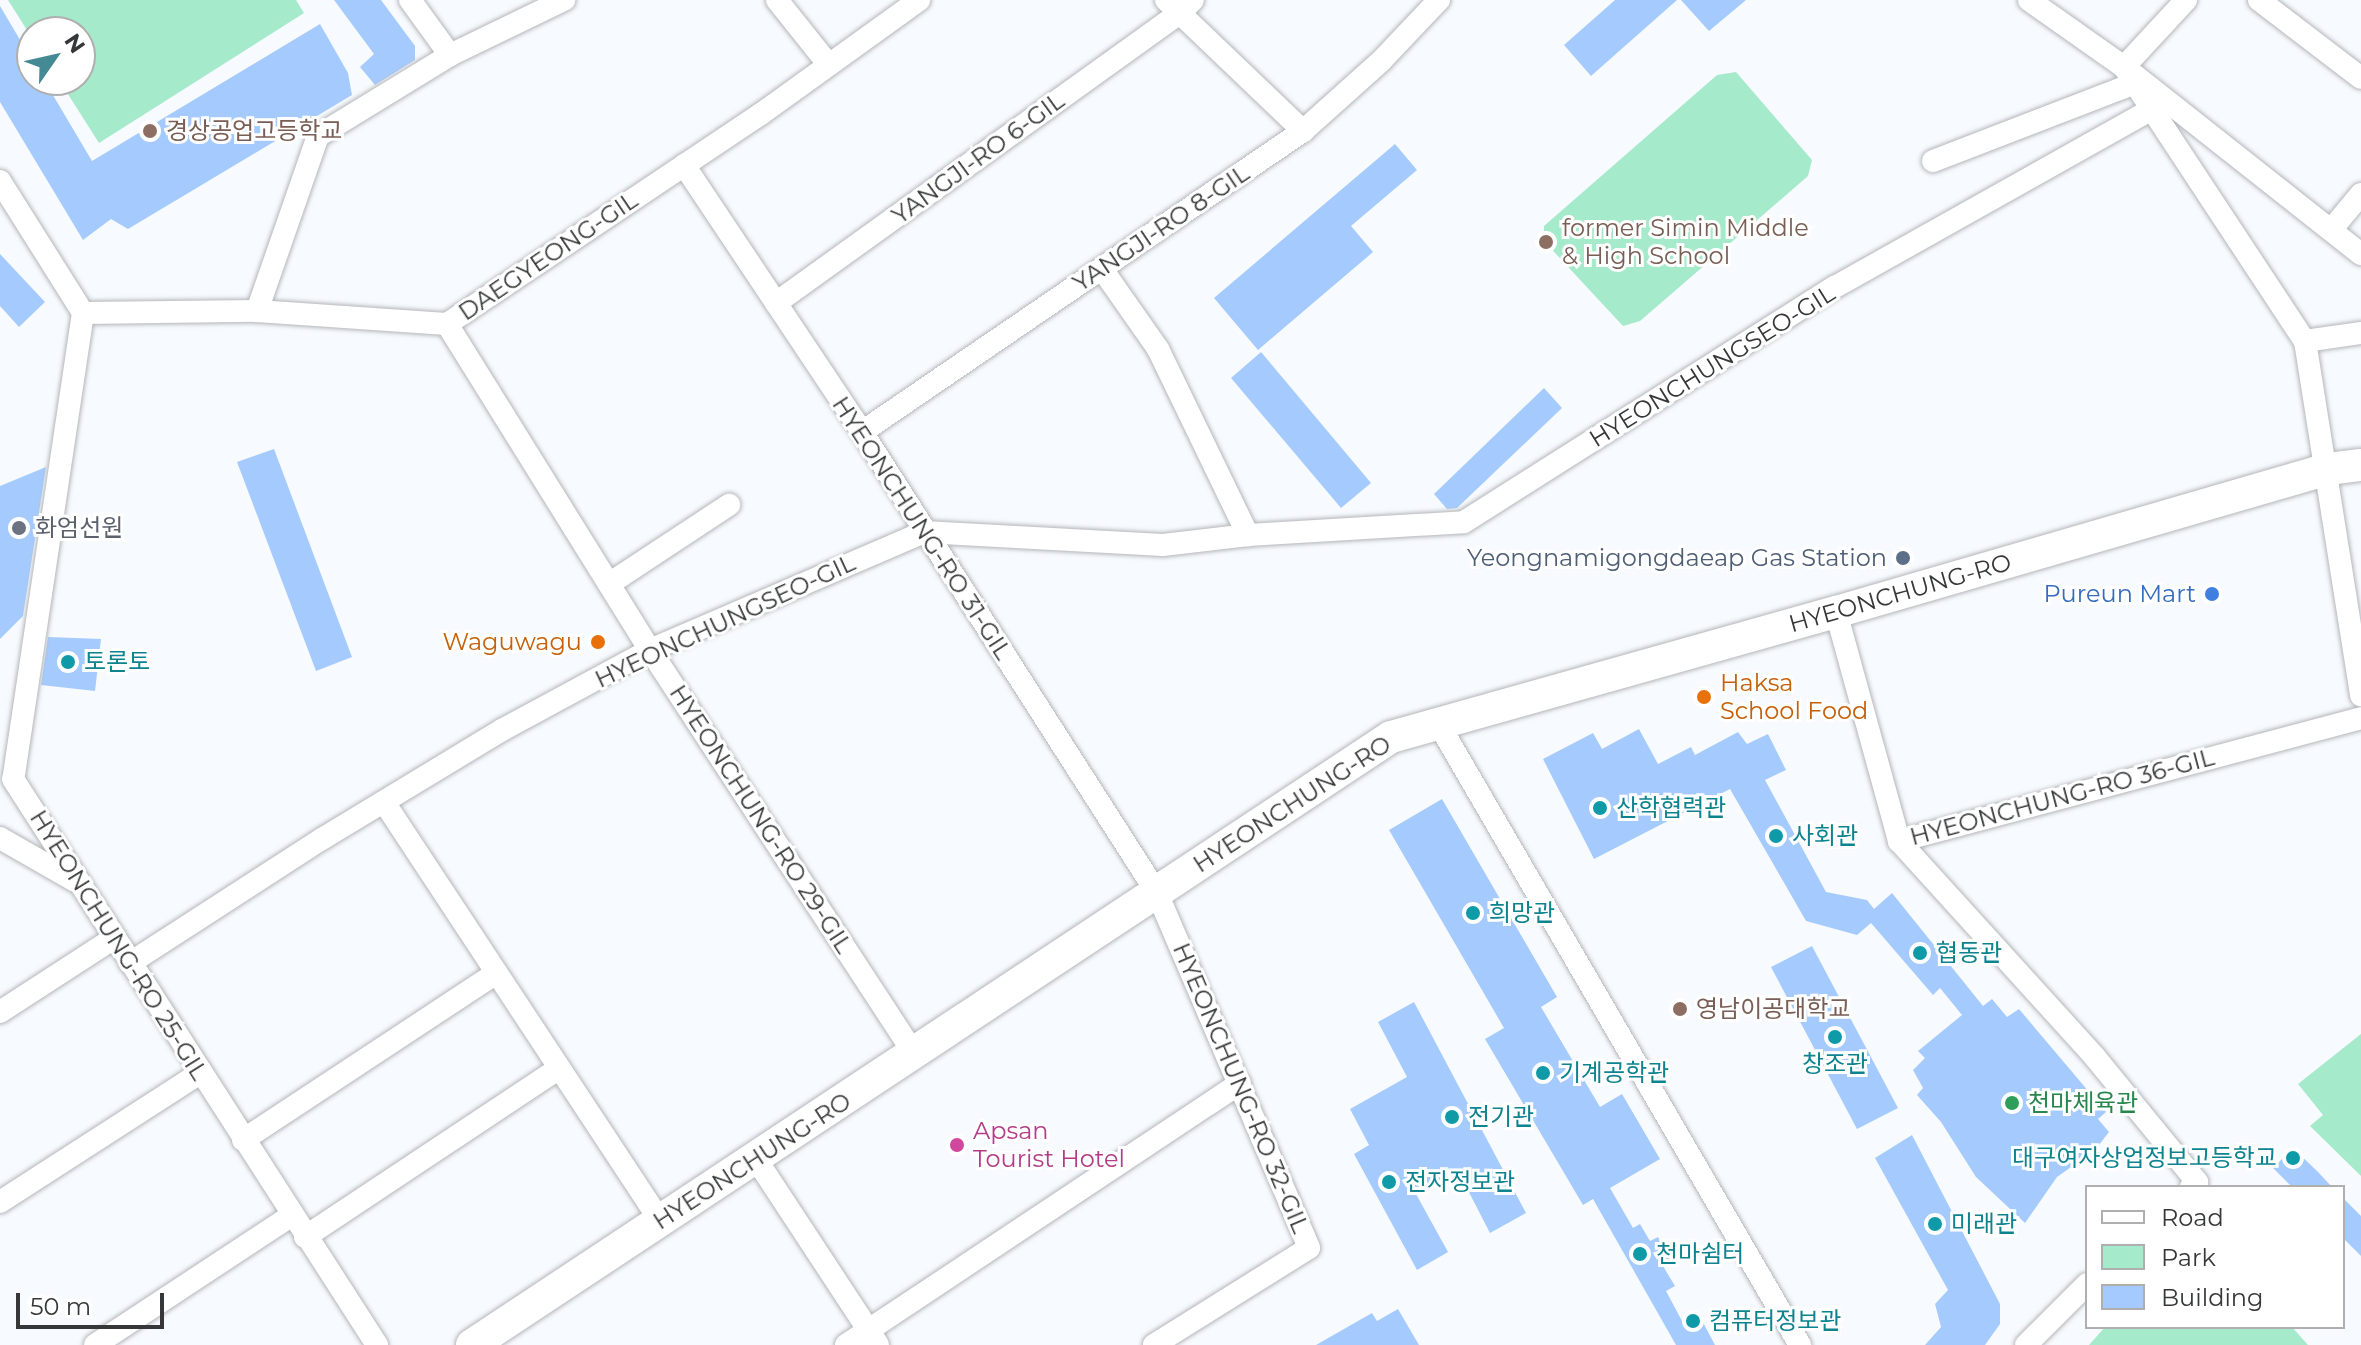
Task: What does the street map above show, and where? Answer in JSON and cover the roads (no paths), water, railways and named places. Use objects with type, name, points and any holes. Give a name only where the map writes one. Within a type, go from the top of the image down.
[{"type":"main road","name":"HYEONCHUNG-RO","points":[[472,1345],[1391,737],[2325,470],[2361,465]]},
{"type":"street","points":[[410,0],[450,55]]},
{"type":"street","points":[[257,311],[318,136],[450,55],[564,0]]},
{"type":"street","points":[[777,0],[828,64]]},
{"type":"street","name":"DAEGYEONG-GIL","points":[[83,313],[257,311],[447,324],[684,165],[919,0]]},
{"type":"street","name":"YANGJI-RO 8-GIL","points":[[862,432],[1303,131],[1382,60],[1439,0]]},
{"type":"street","points":[[2029,0],[2361,254]]},
{"type":"street","points":[[1933,161],[2129,75],[2186,0]]},
{"type":"street","points":[[2259,0],[2361,78]]},
{"type":"street","name":"YANGJI-RO 6-GIL","points":[[776,303],[1179,4],[1303,131]]},
{"type":"street","points":[[2129,75],[2305,341],[2358,652],[2361,696]]},
{"type":"street","name":"HYEONCHUNGSEO-GIL","points":[[130,963],[502,730],[650,650],[924,532],[1163,545],[1248,535],[1464,522],[1835,287],[2152,109]]},
{"type":"street","name":"HYEONCHUNG-RO 31-GIL","points":[[684,165],[862,432],[1157,893]]},
{"type":"street","points":[[0,181],[83,313]]},
{"type":"street","points":[[2331,230],[2361,194]]},
{"type":"street","points":[[1102,269],[1158,349],[1248,535]]},
{"type":"street","name":"HYEONCHUNG-RO 25-GIL","points":[[83,313],[13,779],[291,1216],[377,1345]]},
{"type":"street","name":"HYEONCHUNG-RO 29-GIL","points":[[447,324],[650,650],[914,1054]]},
{"type":"street","points":[[2305,341],[2361,333]]},
{"type":"street","points":[[609,584],[729,505]]},
{"type":"street","name":"HYEONCHUNG-RO 36-GIL","points":[[1836,612],[1899,841],[2361,718]]},
{"type":"street","points":[[1438,723],[1800,1345]]},
{"type":"street","points":[[384,802],[661,1222]]},
{"type":"street","points":[[0,838],[79,883]]},
{"type":"street","points":[[1899,841],[2094,1056],[2197,1182],[2193,1185]]},
{"type":"street","name":"HYEONCHUNG-RO 32-GIL","points":[[1154,1345],[1181,1338],[1309,1248],[1157,893]]},
{"type":"street","points":[[0,1012],[114,938]]},
{"type":"street","points":[[243,1140],[496,973]]},
{"type":"street","points":[[305,1237],[559,1068]]},
{"type":"street","points":[[0,1202],[200,1073]]},
{"type":"street","points":[[846,1345],[873,1338],[1240,1083]]},
{"type":"street","points":[[756,1159],[873,1338]]},
{"type":"street","points":[[95,1345],[291,1216]]},
{"type":"street","points":[[2026,1345],[2085,1286]]},
{"type":"place","name":"경상공업고등학교","points":[[150,131]]},
{"type":"place","name":"former Simin Middle & High School","points":[[1546,242]]},
{"type":"place","name":"화엄선원","points":[[19,528]]},
{"type":"place","name":"Yeongnamigongdaeap Gas Station","points":[[1903,558]]},
{"type":"place","name":"Pureun Mart","points":[[2212,594]]},
{"type":"place","name":"Waguwagu","points":[[598,642]]},
{"type":"place","name":"토론토","points":[[68,662]]},
{"type":"place","name":"Haksa School Food","points":[[1704,697]]},
{"type":"place","name":"산학협력관","points":[[1600,808]]},
{"type":"place","name":"사회관","points":[[1776,836]]},
{"type":"place","name":"희망관","points":[[1473,913]]},
{"type":"place","name":"협동관","points":[[1920,953]]},
{"type":"place","name":"영남이공대학교","points":[[1680,1009]]},
{"type":"place","name":"창조관","points":[[1835,1037]]},
{"type":"place","name":"기계공학관","points":[[1543,1073]]},
{"type":"place","name":"천마체육관","points":[[2012,1103]]},
{"type":"place","name":"전기관","points":[[1452,1117]]},
{"type":"place","name":"Apsan Tourist Hotel","points":[[957,1145]]},
{"type":"place","name":"대구여자상업정보고등학교","points":[[2293,1158]]},
{"type":"place","name":"전자정보관","points":[[1389,1182]]},
{"type":"place","name":"미래관","points":[[1935,1224]]},
{"type":"place","name":"천마쉼터","points":[[1640,1254]]},
{"type":"place","name":"컴퓨터정보관","points":[[1693,1321]]}]
